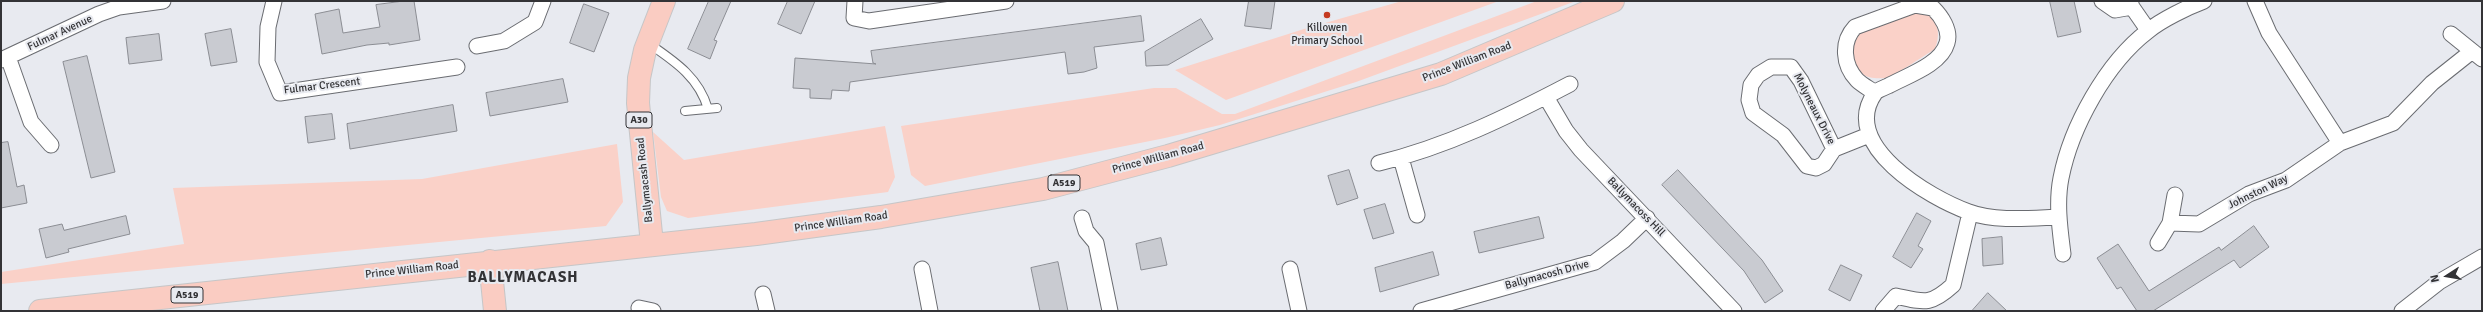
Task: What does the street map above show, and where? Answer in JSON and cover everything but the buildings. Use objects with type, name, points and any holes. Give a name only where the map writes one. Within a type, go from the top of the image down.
[{"type":"main road","name":"Ballymacash Road","points":[[652,244],[638,103],[639,78],[648,43],[664,1]]},
{"type":"main road","name":"Prince William Road","points":[[40,311],[490,261],[756,234],[881,217],[1043,189],[1168,156],[1441,74],[1614,1]]},
{"type":"main road","points":[[490,261],[495,311]]},
{"type":"street","name":"Fulmar Avenue","points":[[5,58],[118,4],[163,1]]},
{"type":"street","name":"Fulmar Crescent","points":[[274,1],[268,27],[267,62],[280,93],[457,66]]},
{"type":"street","points":[[476,46],[504,41],[535,22],[543,1]]},
{"type":"street","points":[[855,1],[854,18],[870,21],[1006,1]]},
{"type":"street","points":[[2102,1],[2115,10],[2131,4],[2148,30]]},
{"type":"street","points":[[2062,254],[2059,217],[2061,179],[2072,138],[2092,99],[2121,58],[2148,30],[2204,1]]},
{"type":"street","points":[[2255,1],[2269,33],[2340,143]]},
{"type":"street","points":[[1875,92],[1857,81],[1847,64],[1845,44],[1848,35],[1855,27],[1915,3],[1933,8],[1944,20],[1948,42],[1938,58],[1875,92],[1866,114],[1869,135],[1878,151],[1895,169],[1924,190],[1970,213],[2011,219],[2059,217]]},
{"type":"street","name":"Johnston Way","points":[[2170,223],[2199,224],[2249,194],[2286,180],[2340,143],[2394,123],[2432,83],[2476,56],[2451,34]]},
{"type":"street","points":[[5,58],[31,122],[51,145]]},
{"type":"street","name":"Molyneaux Drive","points":[[1834,149],[1802,81],[1791,67],[1771,67],[1758,75],[1751,85],[1749,100],[1754,113],[1783,134],[1807,166],[1816,168],[1824,164],[1834,149],[1869,135]]},
{"type":"street","points":[[1378,163],[1401,158],[1488,126],[1570,84]]},
{"type":"street","name":"Ballymacoss Hill","points":[[1546,97],[1566,131],[1581,150],[1734,311]]},
{"type":"street","points":[[1401,158],[1417,215]]},
{"type":"street","points":[[2158,243],[2170,223],[2175,195]]},
{"type":"street","points":[[1883,311],[1896,296],[1927,302],[1944,294],[1952,285],[1970,213]]},
{"type":"street","points":[[1082,218],[1086,231],[1096,243],[1110,311]]},
{"type":"street","name":"Ballymacosh Drive","points":[[1429,310],[1595,262],[1623,241],[1647,218]]},
{"type":"street","points":[[2402,311],[2438,282],[2482,257]]},
{"type":"street","points":[[1290,269],[1299,311]]},
{"type":"street","points":[[922,270],[930,311]]},
{"type":"street","points":[[763,294],[766,311]]},
{"type":"lane","points":[[648,43],[688,72],[704,97],[708,109]]},
{"type":"lane","points":[[685,111],[717,108]]},
{"type":"shaded area","points":[[1402,1],[1499,1],[1226,100],[1175,70],[1304,29]]},
{"type":"shaded area","points":[[1537,1],[1576,1],[1356,82],[1220,125],[1165,138],[925,186],[911,175],[901,126],[1154,88],[1176,88],[1222,114],[1235,114]]},
{"type":"shaded area","points":[[1912,12],[1930,14],[1933,18],[1938,31],[1938,39],[1935,49],[1889,77],[1872,78],[1861,73],[1856,66],[1853,56],[1853,45],[1857,36],[1867,28]]},
{"type":"shaded area","points":[[885,126],[895,177],[888,192],[688,218],[667,211],[661,197],[653,132],[684,160]]},
{"type":"shaded area","points":[[617,144],[623,202],[606,226],[1,284],[1,272],[184,244],[173,188],[422,179]]},
{"type":"place","name":"Killowen Primary School","points":[[1327,15]]},
{"type":"district","name":"BALLYMACASH","points":[[523,278]]}]
